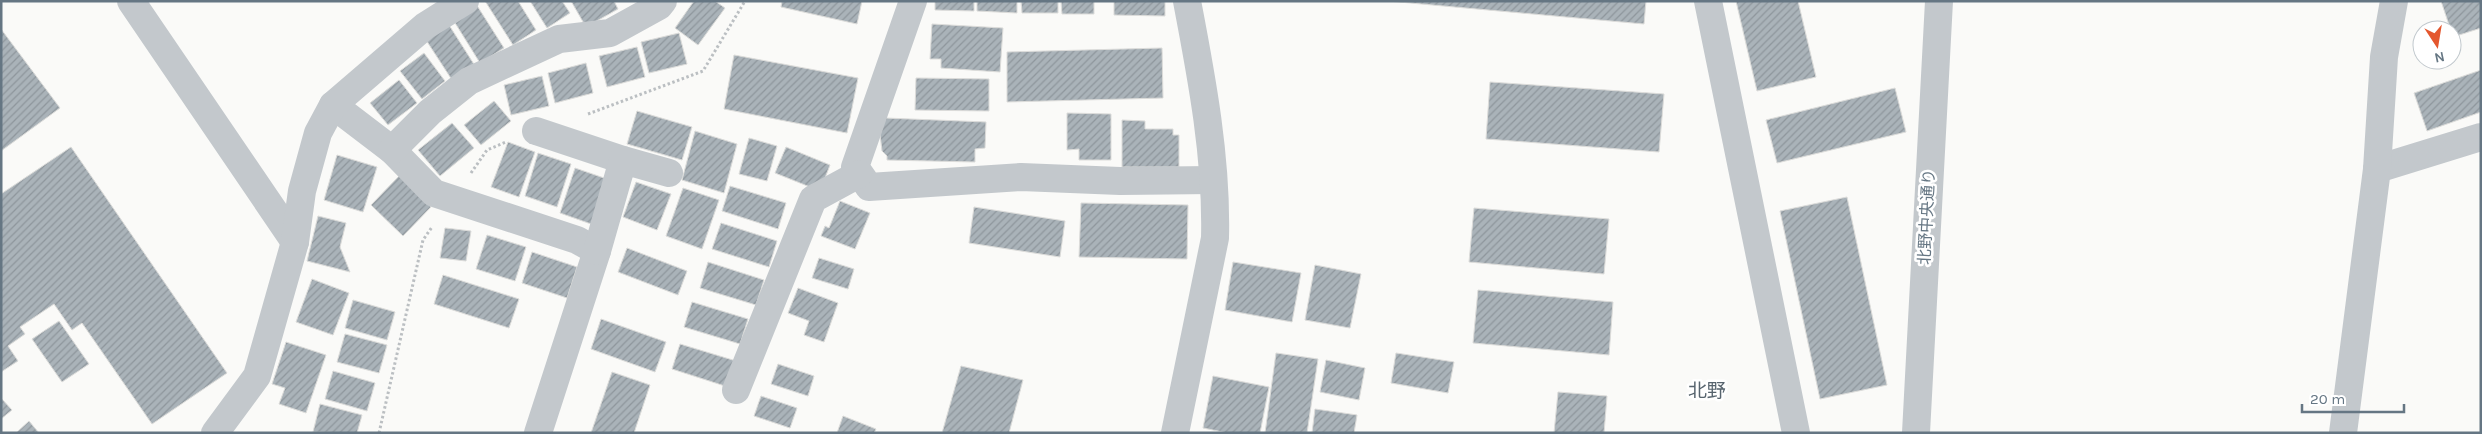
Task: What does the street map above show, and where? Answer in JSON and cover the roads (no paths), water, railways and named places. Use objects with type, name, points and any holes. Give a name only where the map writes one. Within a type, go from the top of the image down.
[{"type":"street","points":[[131,1],[295,242]]},
{"type":"street","points":[[215,433],[257,376],[295,242],[302,191],[318,133],[333,106],[425,26],[465,1]]},
{"type":"street","points":[[392,150],[430,112],[469,81],[559,39],[610,33],[660,6],[663,1]]},
{"type":"street","points":[[913,1],[855,167],[869,187],[1021,177],[1120,181],[1213,180]]},
{"type":"street","points":[[1175,433],[1215,238],[1213,180],[1200,66],[1187,1]]},
{"type":"street","points":[[1708,1],[1796,433]]},
{"type":"street","name":"北野中央通り","points":[[1916,433],[1939,1]]},
{"type":"street","points":[[2343,433],[2377,169],[2384,57],[2394,1]]},
{"type":"street","points":[[333,106],[392,150],[434,193],[577,240],[597,250]]},
{"type":"street","points":[[536,131],[669,173]]},
{"type":"street","points":[[2377,169],[2481,137]]},
{"type":"street","points":[[538,433],[597,250],[623,160]]},
{"type":"street","points":[[736,390],[813,200],[859,174]]},
{"type":"district","name":"北野","points":[[1707,390]]}]
